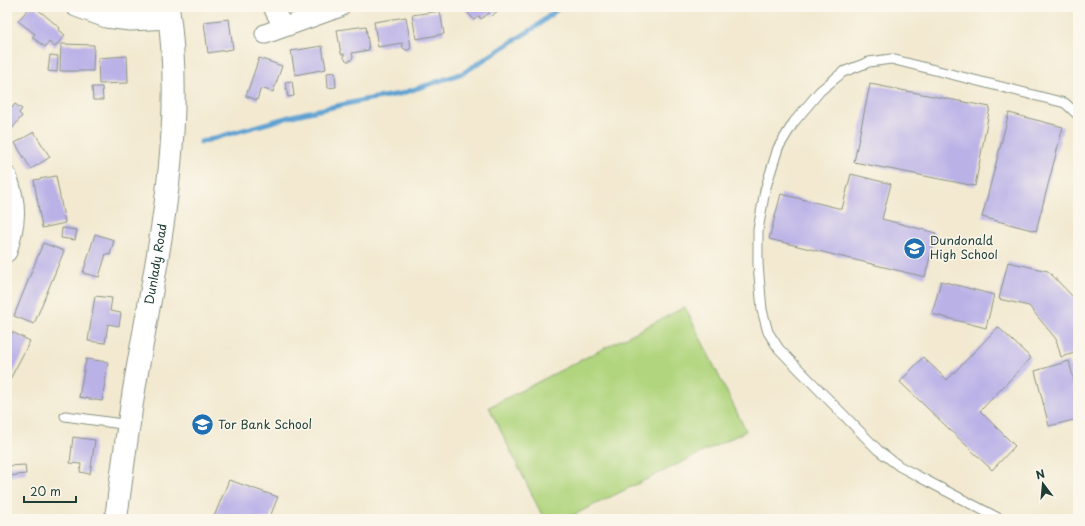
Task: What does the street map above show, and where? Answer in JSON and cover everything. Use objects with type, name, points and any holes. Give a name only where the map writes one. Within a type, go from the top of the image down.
[{"type":"street","points":[[76,7],[106,18],[130,21],[169,13]]},
{"type":"street","points":[[273,7],[283,27]]},
{"type":"street","points":[[265,34],[340,7]]},
{"type":"street","name":"Dunlady Road","points":[[116,519],[140,357],[163,230],[171,167],[174,119],[174,66],[169,13]]},
{"type":"street","points":[[7,176],[15,204],[15,218],[7,252]]},
{"type":"lane","points":[[1000,519],[899,466],[878,450],[779,349],[768,332],[762,310],[758,264],[758,230],[765,190],[778,148],[794,122],[820,91],[844,72],[870,62],[891,59],[1058,101],[1065,103],[1078,115]]},
{"type":"lane","points":[[65,416],[129,425]]},
{"type":"green space","points":[[685,307],[746,431],[565,519],[544,519],[489,407]]},
{"type":"building","points":[[30,7],[35,7],[60,28],[59,30],[65,35],[55,47],[49,42],[45,47],[32,37],[35,34],[18,21]]},
{"type":"building","points":[[463,7],[502,7],[492,16],[489,13],[481,19],[479,16],[474,20]]},
{"type":"building","points":[[440,11],[444,34],[416,39],[412,15]]},
{"type":"building","points":[[406,17],[411,47],[409,50],[403,48],[402,43],[378,47],[374,22]]},
{"type":"building","points":[[229,19],[233,49],[208,53],[204,22]]},
{"type":"building","points":[[366,26],[369,50],[352,53],[353,57],[350,61],[347,61],[344,58],[344,54],[341,54],[337,30]]},
{"type":"building","points":[[61,44],[94,45],[93,71],[60,71]]},
{"type":"building","points":[[322,46],[326,69],[295,75],[291,51]]},
{"type":"building","points":[[50,55],[58,56],[57,72],[48,71]]},
{"type":"building","points":[[127,56],[128,83],[99,84],[98,58]]},
{"type":"building","points":[[259,58],[282,66],[273,92],[261,88],[257,100],[246,96]]},
{"type":"building","points":[[335,72],[336,87],[328,88],[327,73]]},
{"type":"building","points":[[292,81],[294,96],[288,97],[285,82]]},
{"type":"building","points":[[870,84],[990,107],[975,186],[854,162]]},
{"type":"building","points":[[92,87],[102,87],[103,100],[93,100]]},
{"type":"building","points":[[15,104],[22,109],[19,113],[22,116],[8,134],[7,105],[12,108]]},
{"type":"building","points":[[1009,113],[1063,127],[1036,231],[982,217]]},
{"type":"building","points":[[34,132],[50,157],[31,169],[15,143]]},
{"type":"building","points":[[851,174],[891,184],[882,219],[936,233],[925,277],[769,239],[781,194],[842,209]]},
{"type":"building","points":[[56,176],[65,223],[42,228],[34,180]]},
{"type":"building","points":[[62,228],[77,230],[75,240],[61,238]]},
{"type":"building","points":[[95,234],[114,240],[110,255],[106,254],[99,277],[83,273]]},
{"type":"building","points":[[43,243],[64,251],[34,324],[14,316]]},
{"type":"building","points":[[1008,262],[1048,271],[1078,302],[1078,352],[1061,357],[1056,339],[1029,306],[999,299]]},
{"type":"building","points":[[941,281],[994,295],[986,328],[932,314]]},
{"type":"building","points":[[95,296],[112,298],[110,311],[121,313],[119,326],[108,324],[105,343],[88,341]]},
{"type":"building","points":[[998,327],[1031,358],[980,411],[1015,446],[992,470],[900,382],[923,357],[947,380]]},
{"type":"building","points":[[12,332],[30,341],[7,385],[7,342]]},
{"type":"building","points":[[86,359],[108,362],[102,401],[79,397]]},
{"type":"building","points":[[1069,361],[1078,396],[1078,419],[1049,426],[1035,371]]},
{"type":"building","points":[[73,437],[95,440],[90,474],[80,472],[81,464],[70,463]]},
{"type":"building","points":[[25,465],[26,474],[9,476],[8,466]]},
{"type":"building","points":[[229,480],[278,497],[269,519],[213,519]]},
{"type":"waterway","points":[[201,142],[296,115],[364,100],[400,94],[463,73],[537,26],[560,7]]},
{"type":"place","name":"Dundonald High School","points":[[915,248]]},
{"type":"place","name":"Tor Bank School","points":[[202,425]]}]
